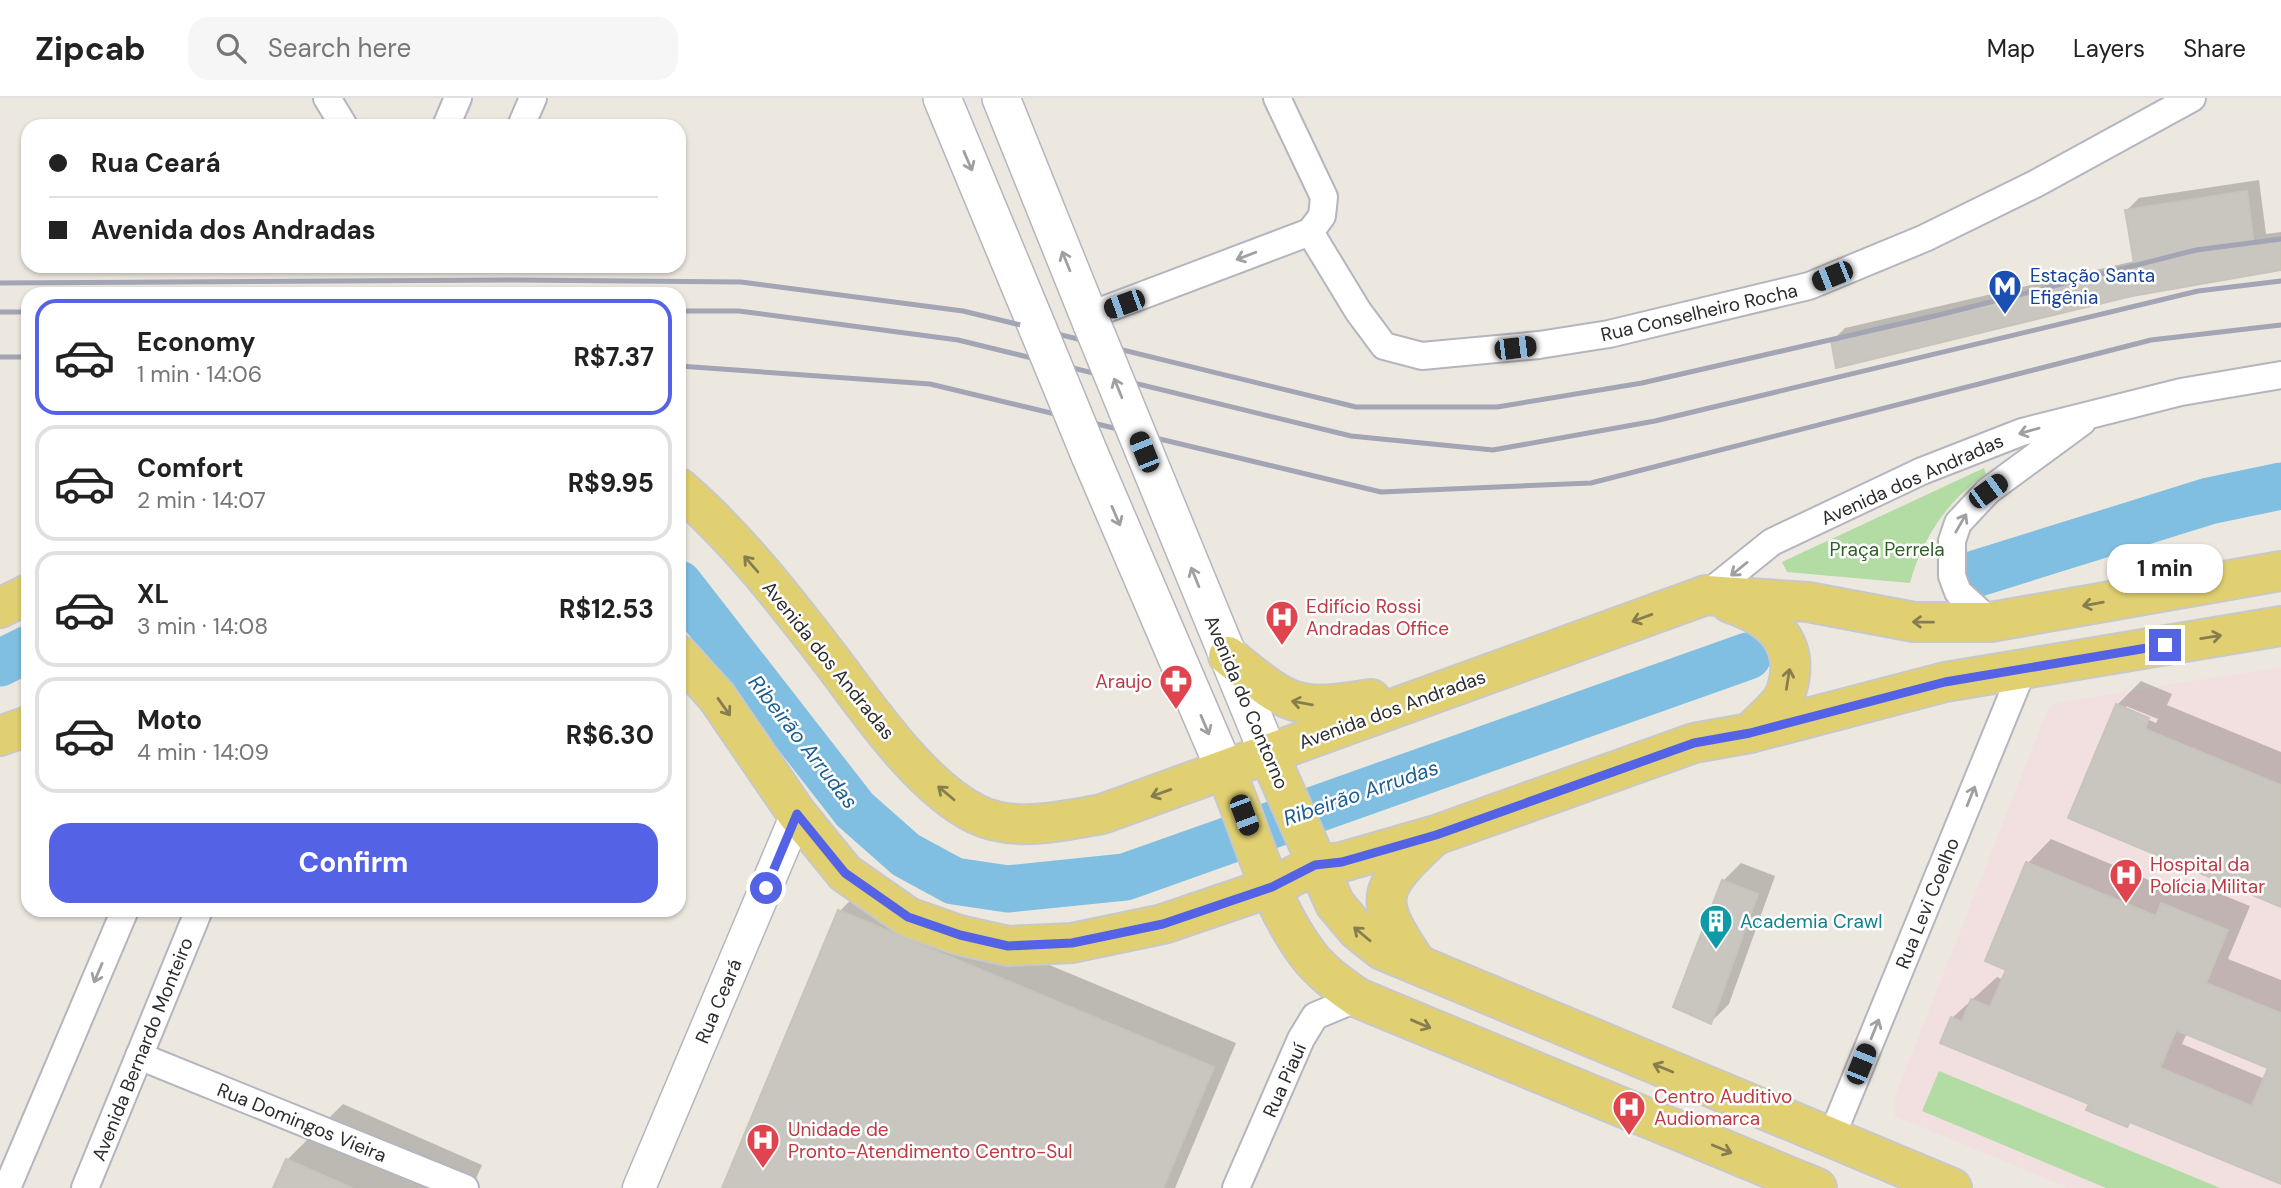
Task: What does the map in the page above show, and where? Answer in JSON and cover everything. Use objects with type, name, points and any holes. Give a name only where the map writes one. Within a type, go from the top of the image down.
[{"type":"main road","points":[[942,98],[1270,881],[1310,958],[1358,998],[1801,1181],[1826,1154],[1831,1138]]},
{"type":"main road","name":"Avenida do Contorno","points":[[1001,98],[1273,765],[1335,904],[1357,930],[1382,950],[1420,968],[1952,1188]]},
{"type":"main road","name":"Avenida dos Andradas","points":[[686,494],[703,508],[765,579],[884,730],[946,795],[978,815],[1014,823],[1053,822],[1102,814],[1230,782],[1273,765],[1419,697],[1706,595],[1808,602],[1914,622],[1991,622],[2281,571]]},
{"type":"main road","points":[[1706,595],[1757,612],[1781,634],[1791,662],[1785,694],[1750,733]]},
{"type":"main road","points":[[0,608],[21,598]]},
{"type":"main road","points":[[686,663],[717,697],[797,814],[845,873],[908,917],[960,935],[1008,946],[1072,943],[1163,924],[1270,881],[1314,859],[1342,862],[1436,835],[1694,743],[1750,733],[1945,682],[2281,626]]},
{"type":"main road","points":[[1228,656],[1274,694],[1295,704],[1323,706],[1380,698],[1419,697]]},
{"type":"main road","points":[[0,736],[21,728]]},
{"type":"main road","points":[[1420,968],[1389,921],[1385,909],[1398,869],[1436,835]]},
{"type":"main road","points":[[1833,1188],[1845,1167],[1856,1159],[1875,1156]]},
{"type":"street","points":[[327,98],[340,119]]},
{"type":"street","points":[[449,119],[458,98]]},
{"type":"street","points":[[524,119],[533,98]]},
{"type":"street","points":[[1090,320],[1310,232],[1322,216],[1324,197],[1277,98]]},
{"type":"street","name":"Rua Conselheiro Rocha","points":[[1310,232],[1358,311],[1384,346],[1422,355],[1539,345],[1621,331],[1808,286],[1925,238],[2023,190],[2192,98]]},
{"type":"street","name":"Avenida dos Andradas","points":[[1706,595],[1772,542],[1886,487],[2022,432],[2181,393],[2281,375]]},
{"type":"street","name":"Avenida dos Andradas","points":[[1991,622],[1958,592],[1952,576],[1952,541],[1958,523],[1988,491],[2095,413]]},
{"type":"street","name":"Rua Levi Coelho","points":[[1831,1138],[2023,669]]},
{"type":"street","name":"Rua Ceará","points":[[639,1188],[797,814]]},
{"type":"street","points":[[7,1188],[122,917]]},
{"type":"street","name":"Avenida Bernardo Monteiro","points":[[85,1188],[197,917]]},
{"type":"street","name":"Rua Piauí","points":[[1236,1188],[1301,1039],[1315,1016],[1358,998]]},
{"type":"street","name":"Rua Domingos Vieira","points":[[139,1056],[465,1188]]},
{"type":"shaded area","name":"Hospital da Polícia Militar","points":[[2281,667],[2281,1188],[2068,1188],[1895,1116],[1894,1099],[2047,711],[2054,703]]},
{"type":"green space","name":"Praça Perrela","points":[[1984,468],[1986,474],[1972,484],[1938,521],[1915,566],[1910,583],[1787,572],[1782,562]]},
{"type":"green space","points":[[1939,1071],[2220,1188],[2106,1188],[1922,1111]]},
{"type":"building","points":[[2247,191],[2254,245],[2281,242],[2281,270],[2132,296],[1836,368],[1831,340],[2135,269],[2125,210]]},
{"type":"building","points":[[2116,704],[2149,718],[2145,729],[2281,785],[2281,907],[2068,818]]},
{"type":"building","points":[[2026,862],[2156,916],[2161,903],[2228,930],[2206,983],[2281,1013],[2281,1184],[2130,1122],[2127,1127],[2086,1110],[2089,1104],[1940,1043],[1951,1017],[1962,1022],[1971,999],[1990,1007],[2006,970],[1985,961]],"holes":[[[2176,1030],[2268,1068],[2252,1106],[2160,1068]]]},
{"type":"building","name":"Academia Crawl","points":[[1722,880],[1758,894],[1711,1024],[1673,1007]]},
{"type":"building","points":[[838,910],[1214,1067],[1163,1188],[722,1188]]},
{"type":"building","points":[[286,1159],[352,1188],[273,1188]]},
{"type":"waterway","name":"Ribeirão Arrudas","points":[[1975,574],[2209,501],[2281,486]]},
{"type":"waterway","name":"Ribeirão Arrudas","points":[[686,593],[855,810],[906,855],[954,881],[1008,889],[1125,877],[1748,656]]},
{"type":"waterway","name":"Ribeirão Arrudas","points":[[0,663],[21,652]]},
{"type":"railway","points":[[0,283],[514,280],[741,282],[963,311],[1356,407],[1497,407],[1642,383],[1943,314],[2196,250],[2281,239]]},
{"type":"railway","points":[[686,311],[739,311],[958,340],[1351,436],[1493,450],[1655,421],[2198,291],[2281,281]]},
{"type":"railway","points":[[0,312],[21,312]]},
{"type":"railway","points":[[686,367],[930,384],[1381,492],[1591,483],[2151,340],[2281,325]]},
{"type":"railway","points":[[0,357],[21,357]]},
{"type":"place","name":"Estação Santa Efigênia","points":[[2005,316]]},
{"type":"place","name":"Edifício Rossi Andradas Office","points":[[1282,647]]},
{"type":"place","name":"Araujo","points":[[1176,711]]},
{"type":"place","name":"Hospital da Polícia Militar","points":[[2126,905]]},
{"type":"place","name":"Academia Crawl","points":[[1716,951]]},
{"type":"place","name":"Centro Auditivo Audiomarca","points":[[1629,1137]]},
{"type":"place","name":"Unidade de Pronto-Atendimento Centro-Sul","points":[[763,1170]]},
{"type":"route","points":[[766,888],[797,814],[845,873],[908,917],[960,935],[1008,946],[1072,943],[1163,924],[1272,887],[1315,865],[1342,862],[1436,835],[1694,743],[1750,733],[1945,682],[2165,645]]}]
